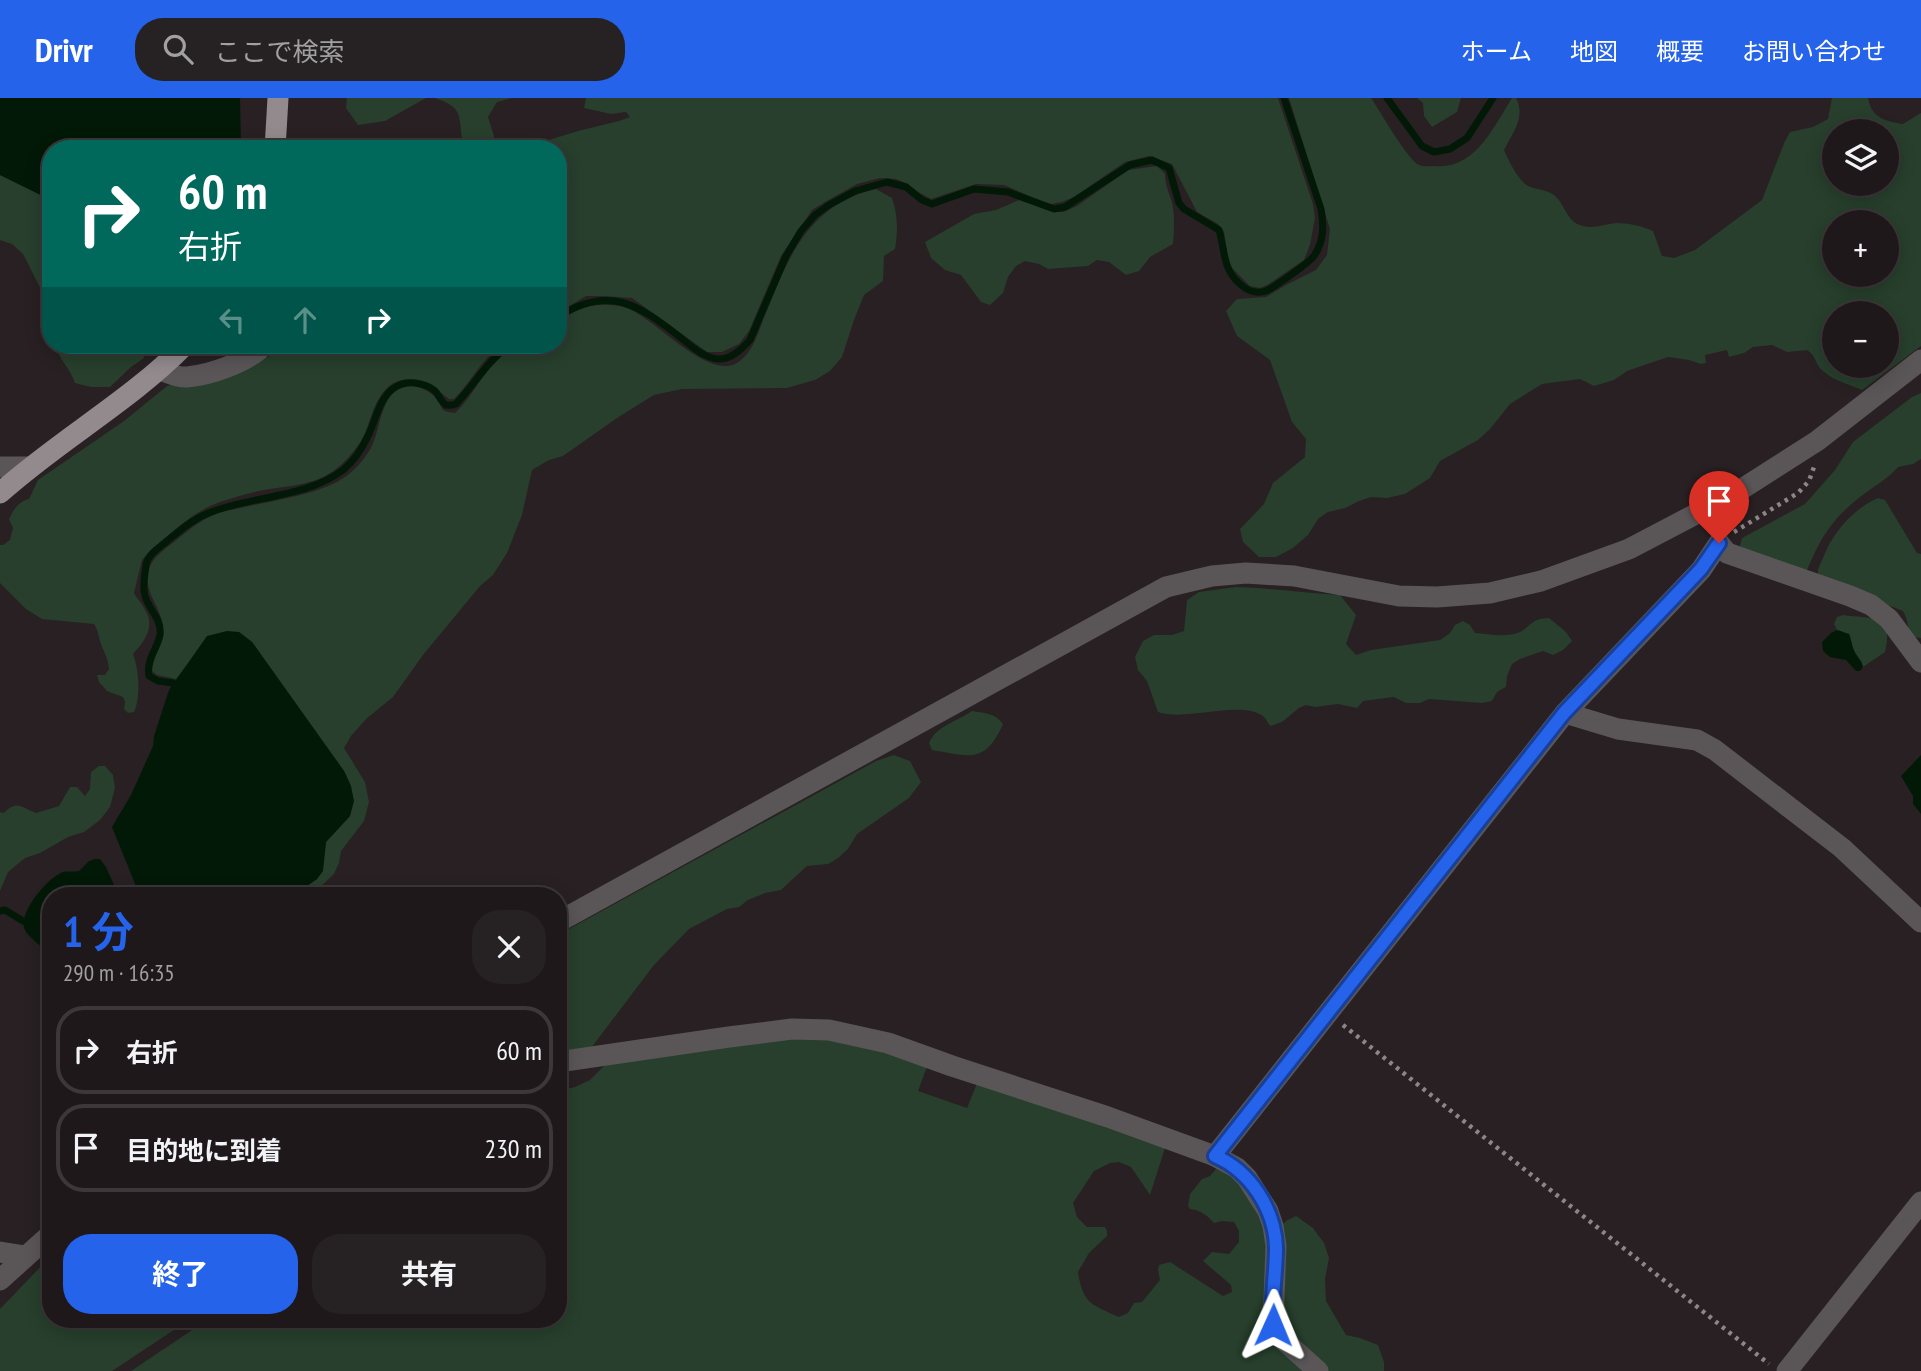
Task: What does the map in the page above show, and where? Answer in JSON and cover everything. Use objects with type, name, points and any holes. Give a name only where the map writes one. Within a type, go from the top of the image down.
[{"type":"main road","points":[[276,140],[278,98]]},
{"type":"main road","points":[[0,493],[29,467],[160,370],[176,354]]},
{"type":"street","points":[[160,370],[188,377],[234,364],[251,354]]},
{"type":"street","points":[[567,917],[1166,587],[1212,576],[1246,573],[1294,576],[1399,596],[1437,597],[1490,593],[1541,581],[1619,553],[1734,494],[1817,441],[1921,360]]},
{"type":"street","points":[[0,467],[29,467]]},
{"type":"street","points":[[1215,1156],[1564,713],[1701,569],[1719,543],[1727,553],[1871,605],[1889,619],[1921,662]]},
{"type":"street","points":[[1564,713],[1618,729],[1697,740],[1715,750],[1842,848],[1921,922]]},
{"type":"street","points":[[567,1061],[792,1029],[829,1030],[888,1043],[1215,1156],[1237,1168],[1247,1178],[1268,1211],[1276,1246],[1273,1319],[1275,1331],[1318,1371]]},
{"type":"street","points":[[1787,1371],[1921,1202]]},
{"type":"street","points":[[0,1280],[42,1242]]},
{"type":"street","points":[[0,1252],[25,1256]]},
{"type":"path","points":[[1719,543],[1798,493],[1810,481],[1817,441]]},
{"type":"path","points":[[1329,1014],[1777,1371]]},
{"type":"shaded area","points":[[0,98],[240,98],[241,140],[42,140],[42,196],[0,175]]},
{"type":"shaded area","points":[[347,98],[426,98],[385,121],[358,125],[346,108]]},
{"type":"shaded area","points":[[435,98],[512,98],[497,102],[488,117],[494,140],[461,140],[458,112]]},
{"type":"shaded area","points":[[586,98],[1278,98],[1313,204],[1315,218],[1304,260],[1260,288],[1250,286],[1232,268],[1228,261],[1224,232],[1218,224],[1197,212],[1172,164],[1149,156],[1125,162],[1074,197],[1051,204],[1004,185],[976,184],[931,199],[896,179],[880,178],[857,184],[812,210],[781,256],[749,331],[739,344],[722,352],[707,352],[632,298],[586,296],[567,308],[567,140],[549,140],[630,117],[626,112],[611,114],[584,108]]},
{"type":"shaded area","points":[[1289,98],[1371,98],[1408,154],[1419,165],[1427,166],[1449,165],[1472,154],[1490,133],[1512,98],[1516,98],[1519,118],[1504,150],[1524,183],[1554,195],[1577,224],[1591,227],[1616,223],[1640,226],[1653,231],[1662,256],[1674,258],[1695,250],[1762,200],[1790,132],[1822,122],[1822,196],[1899,196],[1899,123],[1903,124],[1921,113],[1921,346],[1899,362],[1899,301],[1822,301],[1822,370],[1807,350],[1787,352],[1772,345],[1753,347],[1729,357],[1727,350],[1705,355],[1706,363],[1701,364],[1668,357],[1594,386],[1580,379],[1542,384],[1510,404],[1478,440],[1440,461],[1430,478],[1405,494],[1387,498],[1371,497],[1328,512],[1318,519],[1308,535],[1293,548],[1276,557],[1259,557],[1243,542],[1240,529],[1264,504],[1273,483],[1305,457],[1306,439],[1292,422],[1270,360],[1237,336],[1226,311],[1237,299],[1266,297],[1316,270],[1327,255],[1330,229]]},
{"type":"shaded area","points":[[1417,98],[1461,98],[1457,112],[1432,127],[1424,116],[1423,103]]},
{"type":"shaded area","points":[[1832,98],[1868,98],[1876,115],[1884,119],[1828,119]]},
{"type":"shaded area","points":[[1157,166],[1165,174],[1172,202],[1173,244],[1150,257],[1139,271],[1126,275],[1109,262],[1097,260],[1088,266],[1048,269],[1025,261],[1016,266],[1008,277],[1003,293],[990,305],[981,302],[961,275],[945,270],[931,258],[925,242],[974,214],[996,210],[1019,200],[1055,212],[1063,212],[1077,206],[1128,170]]},
{"type":"shaded area","points":[[0,175],[42,196],[42,291],[23,254],[12,244],[0,240]]},
{"type":"shaded area","points":[[876,189],[892,198],[897,236],[895,249],[884,256],[883,281],[864,295],[842,357],[830,371],[815,380],[787,388],[682,389],[654,395],[563,456],[549,460],[532,470],[522,515],[507,553],[493,575],[480,586],[423,655],[393,697],[366,719],[344,748],[365,782],[369,802],[364,821],[341,851],[334,874],[320,887],[305,887],[317,879],[322,871],[326,842],[350,816],[351,786],[344,771],[252,642],[239,632],[187,665],[176,679],[157,675],[152,671],[163,630],[160,614],[149,590],[148,573],[151,564],[165,549],[203,520],[227,511],[310,492],[344,478],[371,448],[388,400],[402,388],[412,386],[425,390],[436,398],[444,410],[455,413],[504,354],[567,354],[567,314],[578,309],[602,305],[624,307],[709,362],[723,366],[735,364],[753,345],[781,277],[802,238],[832,208],[852,197]]},
{"type":"shaded area","points":[[143,354],[144,358],[110,387],[91,387],[75,383],[59,355]]},
{"type":"shaded area","points":[[491,354],[454,399],[449,399],[432,387],[413,380],[395,382],[377,402],[358,445],[343,463],[328,475],[212,505],[183,523],[148,553],[142,560],[134,593],[148,614],[149,626],[145,638],[133,654],[138,675],[138,691],[134,712],[128,713],[124,709],[123,697],[107,691],[99,682],[97,675],[105,675],[109,669],[94,624],[42,619],[26,609],[0,583],[0,545],[10,540],[13,528],[9,519],[17,506],[29,499],[38,480],[124,421],[167,386],[214,375],[271,356]]},
{"type":"shaded area","points":[[1833,378],[1878,378],[1862,390]]},
{"type":"shaded area","points":[[1921,393],[1921,459],[1898,467],[1844,511],[1822,539],[1806,573],[1748,554],[1740,546],[1742,538],[1805,504],[1835,470],[1853,442]]},
{"type":"shaded area","points":[[1878,498],[1885,500],[1917,553],[1921,554],[1921,638],[1911,635],[1903,611],[1819,578],[1820,565],[1838,530],[1860,508]]},
{"type":"shaded area","points":[[1236,587],[1340,595],[1356,615],[1346,644],[1356,655],[1371,650],[1440,640],[1463,621],[1470,625],[1475,633],[1503,635],[1515,634],[1535,621],[1549,618],[1566,632],[1572,641],[1553,655],[1543,651],[1512,664],[1506,687],[1497,692],[1492,701],[1482,703],[1429,699],[1420,703],[1406,703],[1394,697],[1363,701],[1357,708],[1338,704],[1315,707],[1306,705],[1282,722],[1270,726],[1264,717],[1242,710],[1184,714],[1158,712],[1147,681],[1138,670],[1135,657],[1143,641],[1154,635],[1172,635],[1184,631],[1187,600],[1199,592]]},
{"type":"shaded area","points":[[1843,615],[1871,618],[1883,624],[1887,639],[1885,652],[1863,667],[1848,636],[1837,630],[1834,624],[1837,617]]},
{"type":"shaded area","points":[[1837,630],[1849,634],[1863,665],[1860,671],[1856,671],[1846,660],[1830,657],[1823,651],[1822,642]]},
{"type":"shaded area","points":[[227,631],[239,632],[252,642],[344,771],[351,786],[354,801],[350,816],[326,842],[323,871],[305,887],[136,887],[112,827],[131,795],[153,746],[169,690],[207,636]]},
{"type":"shaded area","points":[[972,711],[993,716],[1003,724],[990,746],[975,755],[932,750],[929,743],[937,732]]},
{"type":"shaded area","points":[[894,755],[910,761],[921,782],[909,798],[857,834],[848,849],[838,858],[828,864],[807,866],[781,890],[748,900],[739,907],[727,909],[689,929],[654,965],[588,1052],[567,1055],[567,930],[876,761]]},
{"type":"shaded area","points":[[1921,755],[1921,814],[1913,804],[1913,796],[1901,776]]},
{"type":"shaded area","points":[[99,766],[105,766],[113,775],[115,788],[110,807],[100,820],[84,832],[25,858],[8,872],[0,891],[0,812],[4,813],[13,806],[36,813],[59,806],[70,787],[77,787],[85,796],[90,789],[91,772]]},
{"type":"shaded area","points":[[100,859],[115,887],[44,887],[57,875],[79,871],[89,861]]},
{"type":"shaded area","points":[[42,890],[42,947],[24,928],[26,913]]},
{"type":"shaded area","points":[[830,1037],[928,1064],[918,1091],[967,1108],[978,1081],[1166,1145],[1150,1195],[1131,1167],[1119,1162],[1110,1163],[1094,1171],[1073,1203],[1077,1217],[1087,1227],[1105,1227],[1107,1231],[1107,1236],[1089,1253],[1078,1272],[1083,1291],[1090,1302],[1119,1317],[1128,1313],[1134,1303],[1142,1302],[1160,1280],[1159,1265],[1170,1262],[1223,1296],[1232,1292],[1231,1285],[1203,1261],[1212,1252],[1229,1254],[1239,1242],[1239,1231],[1234,1222],[1214,1223],[1203,1213],[1188,1206],[1190,1194],[1202,1179],[1210,1176],[1220,1164],[1243,1180],[1267,1222],[1268,1321],[1311,1371],[131,1371],[195,1328],[567,1328],[567,1089],[590,1080],[608,1062],[730,1040]]},
{"type":"shaded area","points":[[1296,1216],[1313,1228],[1324,1243],[1329,1258],[1325,1279],[1326,1301],[1346,1335],[1378,1345],[1384,1371],[1326,1371],[1277,1319],[1281,1226]]},
{"type":"shaded area","points":[[42,1265],[42,1328],[177,1328],[112,1371],[0,1371],[0,1309]]},
{"type":"waterway","points":[[567,312],[593,302],[608,300],[623,303],[651,316],[703,354],[718,359],[727,358],[750,340],[786,256],[801,231],[815,215],[855,191],[887,182],[906,187],[922,200],[932,204],[974,189],[1008,192],[1054,209],[1065,207],[1130,165],[1152,160],[1169,168],[1179,203],[1184,209],[1219,230],[1232,276],[1245,288],[1258,292],[1266,291],[1314,256],[1322,233],[1321,209],[1284,98]]},
{"type":"waterway","points":[[1387,98],[1422,146],[1434,152],[1450,149],[1467,138],[1493,98]]},
{"type":"waterway","points":[[177,688],[173,683],[158,681],[149,676],[150,660],[160,635],[159,624],[144,592],[146,565],[151,554],[193,521],[205,515],[227,507],[297,491],[329,479],[351,463],[368,436],[384,399],[395,388],[406,383],[420,384],[433,389],[446,405],[456,404],[500,354]]},
{"type":"waterway","points":[[0,911],[5,910],[23,921],[42,924]]},
{"type":"route","points":[[1273,1325],[1276,1246],[1268,1211],[1247,1178],[1226,1160],[1215,1156],[1564,713],[1701,569],[1719,543]]}]
